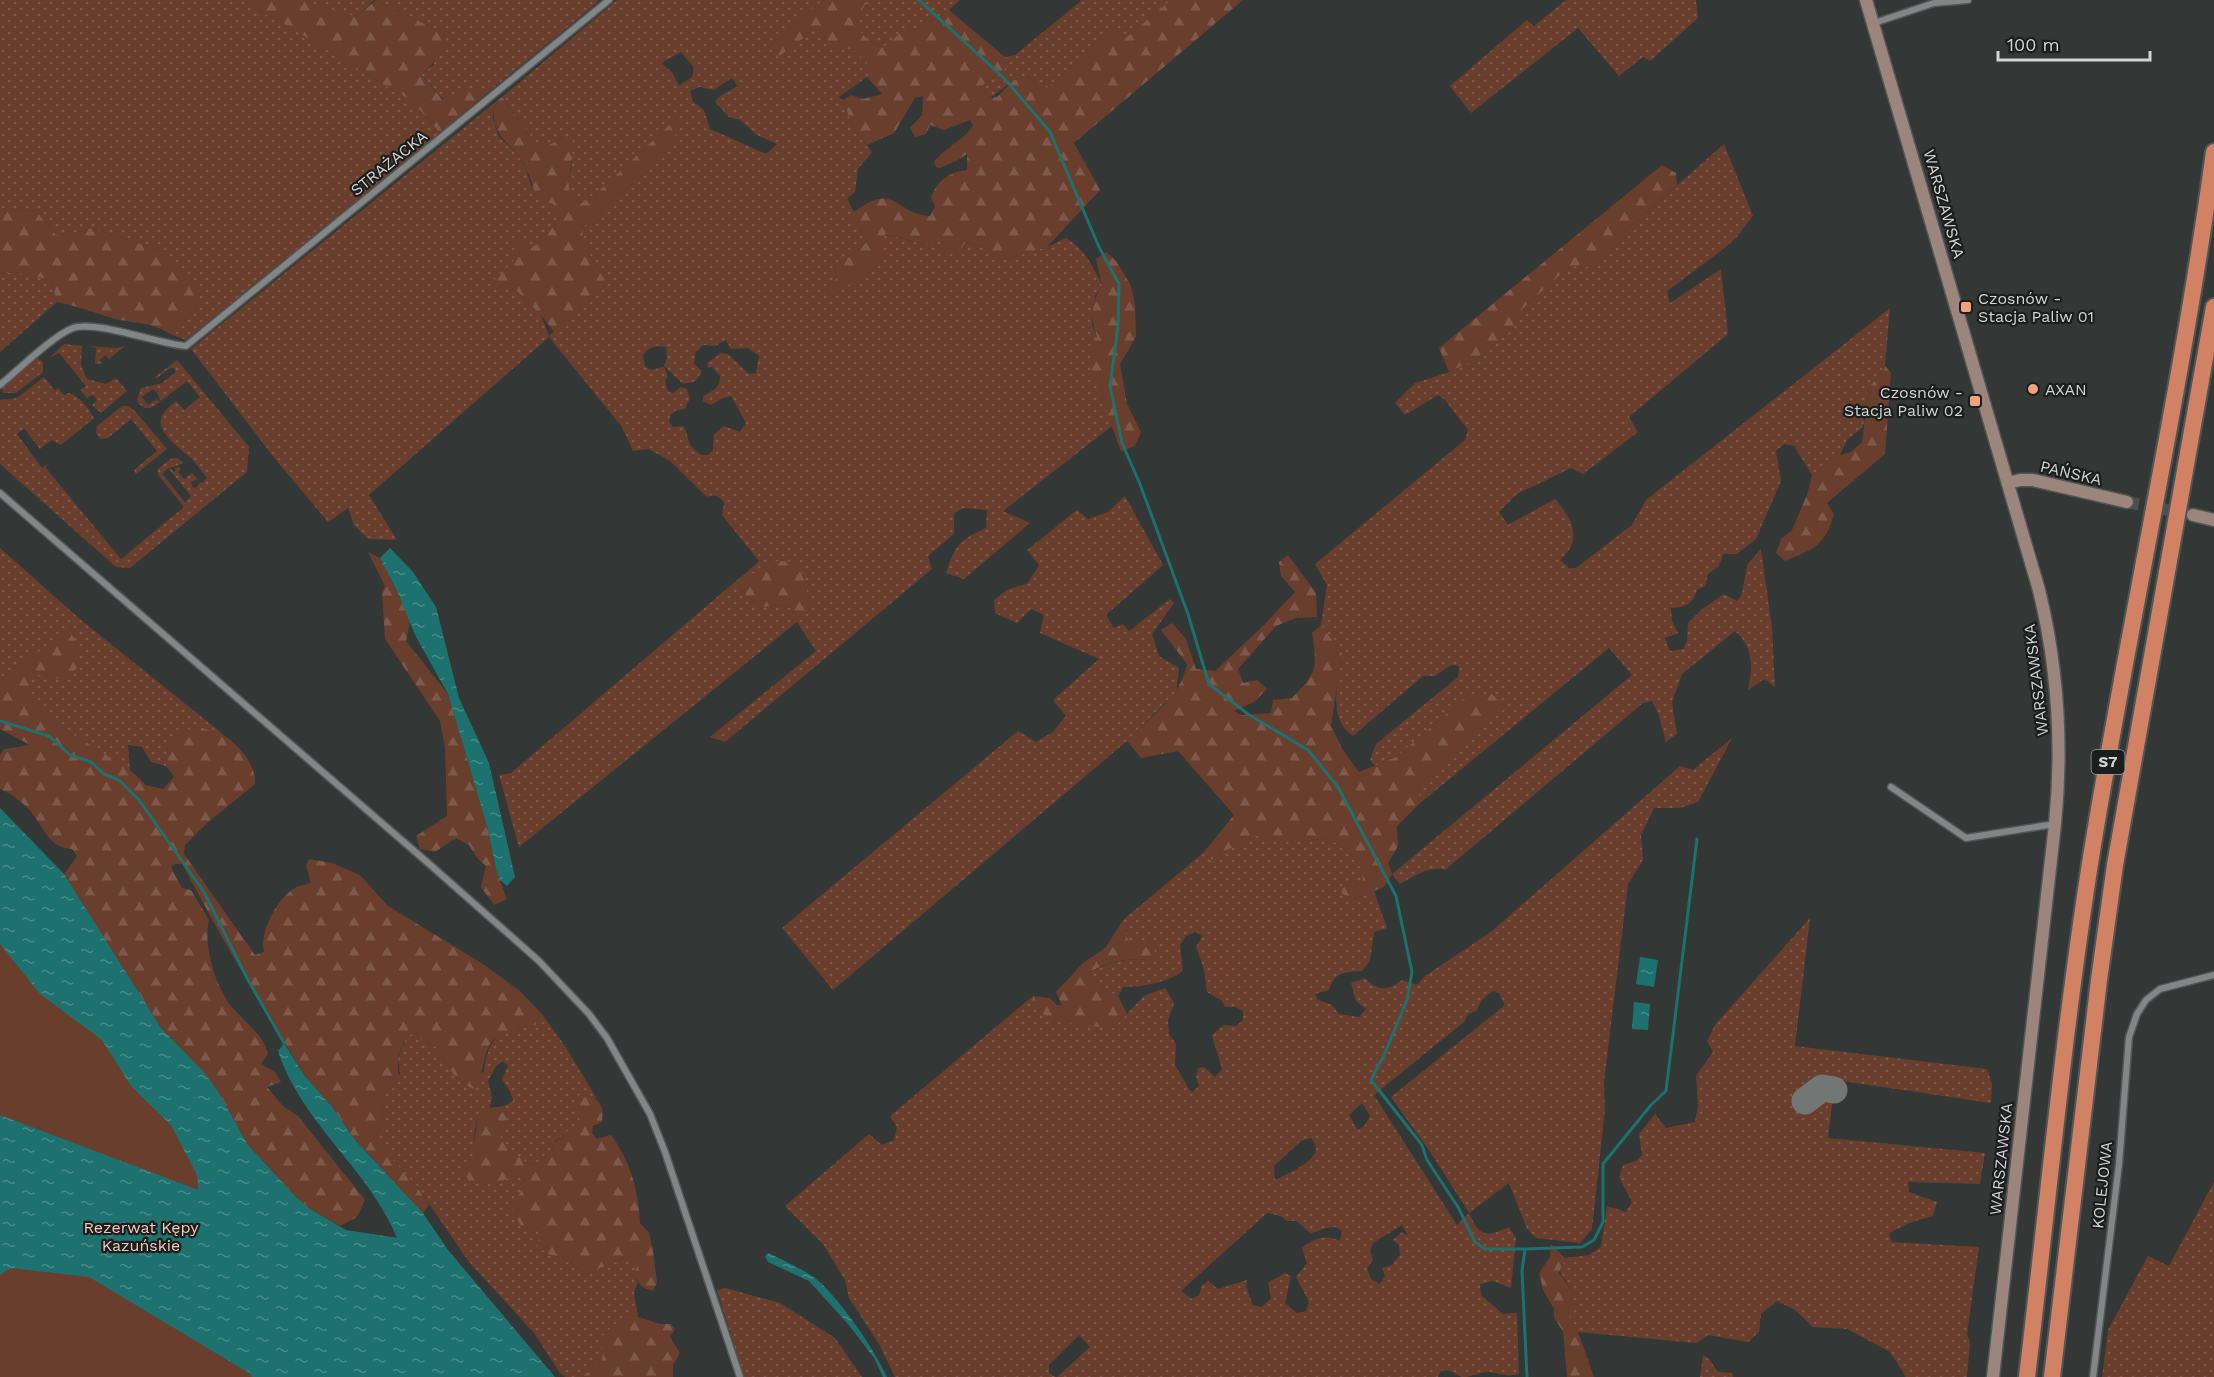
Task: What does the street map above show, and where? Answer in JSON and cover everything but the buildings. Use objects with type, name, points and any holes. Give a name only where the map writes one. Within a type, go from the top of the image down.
[{"type":"highway","name":"S7","points":[[2027,1377],[2074,979],[2092,853],[2136,600],[2185,345],[2214,152]]},
{"type":"highway","name":"S7","points":[[2052,1377],[2098,980],[2115,865],[2214,307]]},
{"type":"street","name":"STRAŻACKA","points":[[0,385],[62,334],[75,327],[119,332],[170,345],[186,346],[609,0]]},
{"type":"street","name":"WARSZAWSKA","points":[[1866,0],[2039,590],[2054,661],[2060,742],[2055,824],[1993,1377]]},
{"type":"street","points":[[1874,23],[1935,2],[1968,0]]},
{"type":"street","name":"PAŃSKA","points":[[2008,483],[2033,480],[2127,502]]},
{"type":"street","points":[[0,493],[505,931],[540,962],[589,1014],[607,1038],[650,1114],[665,1152],[740,1377]]},
{"type":"street","points":[[2193,515],[2214,520]]},
{"type":"street","points":[[1891,787],[1966,838],[2055,824]]},
{"type":"street","name":"KOLEJOWA","points":[[2093,1377],[2119,1164],[2129,1037],[2137,1014],[2146,1000],[2160,989],[2214,975]]},
{"type":"green space","points":[[0,0],[244,0],[252,8],[278,20],[411,100],[440,133],[186,340],[170,334],[198,308],[166,252],[91,228],[66,236],[56,235],[36,211],[0,208]]},
{"type":"green space","points":[[244,0],[310,0],[315,4],[356,17],[376,0],[447,35],[437,57],[421,75],[443,100],[463,89],[485,95],[440,133],[411,100],[278,20],[252,8]]},
{"type":"green space","points":[[310,0],[374,0],[356,17],[314,4]]},
{"type":"green space","points":[[376,0],[598,0],[485,95],[468,89],[444,100],[421,75],[433,65],[447,35]]},
{"type":"green space","points":[[617,0],[823,0],[768,47],[818,27],[831,46],[839,49],[853,49],[872,68],[867,77],[839,97],[843,100],[853,128],[872,152],[858,169],[855,192],[847,199],[854,212],[854,220],[866,243],[834,267],[837,278],[826,290],[834,296],[852,282],[884,234],[923,244],[943,241],[965,242],[986,248],[1003,260],[1047,247],[1066,238],[1083,253],[1102,285],[1095,296],[1092,325],[1097,337],[1104,402],[1112,426],[1003,511],[1030,523],[964,579],[946,573],[959,545],[986,528],[987,510],[964,508],[954,513],[954,534],[928,556],[932,569],[725,742],[710,737],[816,651],[797,622],[519,847],[499,775],[511,773],[737,580],[744,595],[764,607],[780,605],[791,608],[797,621],[809,610],[763,573],[746,573],[759,561],[722,515],[724,502],[716,496],[707,497],[670,461],[649,449],[633,451],[622,427],[549,337],[369,495],[397,540],[368,539],[354,525],[348,508],[328,522],[276,460],[191,349],[493,104],[493,119],[499,137],[517,154],[526,169],[531,186],[553,204],[559,217],[545,239],[519,256],[496,289],[509,283],[541,315],[549,336],[603,289],[605,280],[582,243],[583,227],[656,163],[678,117],[590,199],[581,203],[574,198],[568,188],[572,160],[564,137],[547,146],[536,143],[502,97]],"holes":[[[681,52],[694,68],[692,77],[679,86],[672,72],[661,63]],[[732,78],[738,86],[720,96],[715,102],[729,117],[740,120],[757,135],[777,144],[766,154],[710,129],[704,110],[693,102],[690,91],[699,87],[714,90]],[[726,340],[731,349],[748,348],[759,356],[756,373],[749,374],[728,354],[721,353],[707,363],[708,368],[712,367],[720,376],[720,380],[716,388],[703,396],[703,401],[711,405],[731,396],[746,423],[740,432],[724,426],[714,434],[713,450],[708,455],[701,455],[691,445],[683,426],[673,427],[669,422],[670,416],[675,411],[685,409],[690,398],[687,389],[681,387],[673,393],[668,391],[665,380],[668,376],[664,367],[650,370],[645,366],[643,355],[653,347],[666,347],[667,358],[664,366],[682,383],[689,383],[697,379],[702,371],[694,364],[695,353],[703,345],[715,346]]]},
{"type":"green space","points":[[823,0],[868,0],[853,24],[867,39],[882,48],[903,31],[918,28],[949,10],[1005,57],[1005,69],[980,87],[990,98],[997,97],[1014,80],[1028,76],[1042,92],[1113,30],[1122,41],[1171,0],[1243,0],[1074,143],[1100,190],[1047,247],[1003,260],[986,248],[966,242],[957,253],[944,251],[943,241],[923,244],[885,234],[879,262],[834,296],[826,290],[837,278],[834,267],[866,243],[853,220],[854,212],[868,203],[888,199],[919,214],[930,216],[935,206],[931,198],[933,192],[944,178],[967,170],[967,154],[940,168],[936,167],[934,162],[973,125],[970,120],[944,130],[930,125],[926,134],[915,137],[910,128],[922,115],[923,96],[915,98],[894,133],[867,145],[853,128],[843,100],[851,95],[863,99],[882,94],[867,77],[871,68],[853,49],[834,48],[818,27],[778,57],[768,47]]},
{"type":"green space","points":[[868,0],[960,0],[949,10],[918,28],[903,32],[882,48],[867,39],[853,24]]},
{"type":"green space","points":[[1082,0],[1171,0],[1122,41],[1112,31],[1042,92],[1028,76],[1014,80],[990,98],[980,87],[1005,69],[1005,57],[1015,55]]},
{"type":"green space","points":[[1566,0],[1696,0],[1698,18],[1650,61],[1643,57],[1619,76],[1578,28],[1471,113],[1450,86],[1527,20],[1534,26]]},
{"type":"green space","points":[[502,97],[536,143],[547,146],[564,137],[573,139],[569,189],[575,199],[581,203],[590,199],[679,116],[677,133],[656,163],[583,227],[582,243],[605,280],[603,289],[554,332],[541,315],[509,283],[496,289],[492,282],[518,256],[512,241],[518,237],[531,248],[545,239],[559,217],[553,204],[538,199],[521,159],[496,127],[493,104]]},
{"type":"green space","points":[[1724,144],[1753,216],[1736,238],[1667,291],[1670,303],[1721,269],[1728,334],[1629,417],[1638,432],[1583,474],[1571,468],[1517,494],[1499,512],[1508,525],[1555,499],[1573,529],[1572,544],[1560,560],[1569,568],[1576,568],[1632,525],[1646,500],[1890,308],[1885,366],[1869,388],[1863,427],[1847,440],[1840,455],[1812,475],[1794,446],[1784,444],[1776,451],[1781,481],[1756,539],[1737,554],[1723,554],[1719,566],[1708,574],[1705,586],[1697,590],[1691,602],[1684,606],[1671,608],[1672,621],[1678,633],[1665,638],[1670,651],[1683,649],[1687,641],[1688,623],[1701,610],[1724,594],[1737,601],[1742,594],[1747,565],[1761,549],[1772,628],[1775,687],[1764,679],[1748,690],[1751,674],[1749,651],[1735,631],[1682,674],[1672,702],[1677,734],[1666,742],[1658,713],[1652,701],[1643,703],[1445,870],[1428,870],[1400,884],[1392,874],[1632,675],[1609,648],[1419,804],[1418,786],[1505,707],[1468,695],[1396,757],[1375,766],[1370,760],[1376,744],[1458,677],[1459,666],[1451,665],[1435,676],[1423,676],[1353,736],[1339,719],[1336,698],[1342,653],[1321,625],[1327,585],[1315,564],[1465,440],[1468,430],[1445,400],[1438,395],[1405,415],[1395,403],[1415,383],[1449,372],[1476,359],[1512,330],[1519,312],[1570,266],[1590,267],[1613,252],[1623,233]]},
{"type":"green space","points":[[1662,165],[1676,173],[1677,185],[1623,233],[1613,252],[1590,267],[1570,266],[1519,312],[1512,330],[1476,359],[1449,372],[1439,348]]},
{"type":"green space","points":[[0,208],[36,211],[56,235],[66,236],[91,228],[166,252],[200,291],[198,308],[170,334],[148,325],[112,318],[57,302],[51,280],[15,272],[0,274]]},
{"type":"green space","points":[[1106,252],[1117,262],[1131,286],[1135,304],[1136,337],[1120,364],[1127,404],[1141,432],[1135,446],[1121,451],[1093,376],[1089,348],[1097,337],[1093,324],[1093,310],[1102,285],[1096,259]]},
{"type":"green space","points":[[15,272],[51,280],[57,302],[0,352],[0,274]]},
{"type":"green space","points":[[64,344],[82,346],[81,365],[87,379],[106,384],[116,378],[127,391],[101,413],[92,405],[97,400],[93,395],[87,398],[80,390],[86,386],[59,353],[49,358]]},
{"type":"green space","points":[[89,346],[116,348],[125,346],[109,359],[105,355],[100,360],[103,363],[95,364],[96,348]]},
{"type":"green space","points":[[37,358],[43,362],[43,372],[16,393],[3,393],[2,387]]},
{"type":"green space","points":[[177,360],[249,447],[247,472],[130,568],[116,567],[0,464],[0,400],[17,398],[44,377],[55,391],[58,388],[64,395],[68,393],[75,396],[89,410],[94,418],[61,445],[52,440],[40,449],[24,428],[17,434],[42,468],[49,463],[45,467],[121,559],[184,507],[158,475],[158,469],[170,459],[177,458],[184,463],[170,468],[174,472],[175,468],[179,467],[181,469],[178,472],[184,479],[192,473],[198,479],[191,482],[193,488],[207,478],[192,459],[167,436],[161,424],[163,414],[176,401],[184,410],[200,397],[187,381],[161,401],[157,393],[159,389],[156,392],[153,389],[142,397],[148,405],[157,399],[160,402],[150,408],[145,408],[137,400],[141,388],[162,383],[176,372],[174,368],[170,368],[154,378]],"holes":[[[168,468],[191,496],[185,502],[162,474]]]},
{"type":"green space","points":[[1885,366],[1891,373],[1885,454],[1827,503],[1834,514],[1831,525],[1822,540],[1804,553],[1785,561],[1776,553],[1781,539],[1792,530],[1807,495],[1812,475],[1840,455],[1851,452],[1862,442],[1869,388]]},
{"type":"green space","points":[[122,406],[128,406],[134,410],[167,449],[136,474],[134,470],[157,451],[131,419],[108,438],[101,439],[96,433],[97,426]]},
{"type":"green space","points":[[1125,496],[1163,565],[1106,615],[1114,628],[1123,624],[1129,631],[1170,599],[1174,603],[1152,634],[1159,656],[1179,668],[1176,692],[1127,741],[833,990],[782,928],[1018,731],[1036,742],[1053,732],[1066,716],[1053,700],[1099,659],[1040,633],[1044,615],[1031,609],[1017,623],[995,613],[994,600],[1007,590],[1028,583],[1039,565],[1027,550],[1077,510],[1088,519],[1108,512]]},
{"type":"green space","points":[[0,548],[81,620],[224,735],[196,726],[180,735],[168,746],[166,766],[151,762],[142,747],[128,745],[130,770],[75,736],[37,703],[30,692],[29,685],[29,678],[44,673],[61,680],[69,632],[0,678]]},
{"type":"green space","points":[[368,552],[380,558],[410,621],[406,641],[448,694],[488,830],[496,870],[507,899],[494,905],[481,887],[486,866],[478,859],[469,845],[456,838],[435,852],[420,849],[416,836],[447,816],[445,747],[440,721],[385,639],[382,592],[385,586]]},
{"type":"green space","points":[[1288,555],[1316,593],[1317,617],[1296,618],[1276,626],[1238,669],[1243,683],[1257,680],[1267,689],[1254,702],[1234,711],[1241,715],[1271,713],[1273,700],[1292,698],[1307,682],[1314,669],[1315,654],[1312,633],[1321,625],[1342,653],[1331,726],[1343,750],[1359,772],[1396,757],[1468,695],[1492,694],[1505,708],[1418,786],[1419,804],[1397,826],[1398,846],[1388,863],[1392,874],[1384,887],[1354,899],[1342,894],[1341,888],[1363,881],[1360,867],[1352,856],[1329,838],[1295,842],[1250,835],[1241,847],[1230,848],[1212,860],[1203,853],[1234,815],[1178,751],[1141,758],[1127,741],[1171,697],[1184,676],[1187,664],[1161,630],[1172,623],[1186,639],[1196,669],[1215,671],[1295,592],[1281,576],[1279,562]]},
{"type":"green space","points":[[776,561],[796,562],[804,579],[809,597],[809,610],[797,622],[791,608],[780,605],[764,607],[744,595],[737,580],[746,573],[763,573]]},
{"type":"green space","points":[[69,631],[79,652],[78,665],[74,671],[61,680],[44,673],[29,679],[30,692],[43,709],[66,730],[130,770],[146,785],[163,789],[174,777],[166,766],[168,745],[196,726],[229,739],[246,756],[253,770],[255,784],[207,823],[185,845],[184,854],[255,955],[264,952],[264,935],[267,925],[283,898],[297,887],[311,883],[306,866],[309,859],[332,863],[360,875],[388,906],[483,964],[520,991],[541,1013],[535,1025],[512,1030],[498,1036],[493,1041],[488,1047],[479,1079],[473,1089],[457,1080],[436,1047],[422,1041],[417,1032],[407,1036],[398,1059],[398,1081],[382,1097],[383,1125],[373,1139],[416,1185],[429,1205],[423,1213],[354,1139],[333,1108],[304,1075],[224,941],[182,864],[175,864],[171,867],[182,888],[191,890],[209,920],[209,953],[220,988],[232,1007],[266,1047],[268,1054],[261,1064],[275,1072],[281,1082],[267,1087],[283,1106],[298,1116],[365,1200],[357,1217],[340,1226],[310,1209],[295,1196],[248,1145],[217,1090],[203,1071],[161,1028],[64,874],[77,856],[72,849],[64,848],[52,841],[28,809],[0,789],[0,755],[4,749],[30,745],[0,729],[0,678]]},
{"type":"green space","points":[[1732,738],[1698,802],[1680,808],[1654,808],[1641,835],[1643,860],[1628,884],[1604,1082],[1605,1110],[1592,1229],[1580,1243],[1536,1238],[1527,1229],[1509,1183],[1469,1213],[1480,1231],[1489,1234],[1509,1227],[1516,1238],[1511,1288],[1493,1281],[1480,1284],[1481,1295],[1503,1314],[1517,1313],[1519,1374],[1488,1372],[1463,1377],[1451,1371],[1441,1371],[1438,1377],[1057,1377],[1090,1347],[1079,1335],[1049,1365],[1049,1373],[1056,1377],[895,1377],[880,1346],[849,1298],[845,1280],[823,1244],[785,1206],[869,1134],[882,1145],[894,1140],[897,1127],[890,1116],[1033,996],[1033,1005],[1113,1028],[1144,996],[1165,988],[1174,1003],[1168,1021],[1169,1034],[1176,1044],[1175,1065],[1192,1092],[1199,1086],[1196,1076],[1198,1068],[1204,1067],[1215,1077],[1222,1069],[1212,1035],[1224,1025],[1236,1026],[1243,1020],[1243,1011],[1236,1007],[1225,1007],[1222,1001],[1207,992],[1204,969],[1196,947],[1202,936],[1196,932],[1186,936],[1180,945],[1183,971],[1154,984],[1123,987],[1118,996],[1105,990],[1089,972],[1133,959],[1149,960],[1130,943],[1125,934],[1129,927],[1123,920],[1203,853],[1212,860],[1250,834],[1295,842],[1329,838],[1356,861],[1364,881],[1341,888],[1354,899],[1374,891],[1387,928],[1374,932],[1370,961],[1362,971],[1341,974],[1331,984],[1329,990],[1315,994],[1318,1000],[1332,1005],[1339,1014],[1359,1017],[1366,1009],[1356,1001],[1351,983],[1365,978],[1379,988],[1387,988],[1402,980],[1417,985],[1425,976],[1491,932],[1680,766],[1693,770]],"holes":[[[1493,991],[1499,993],[1505,1005],[1391,1097],[1433,1156],[1469,1213],[1457,1225],[1374,1095],[1464,1022],[1468,1014],[1476,1011],[1482,1000]],[[1362,1103],[1370,1116],[1365,1125],[1358,1130],[1349,1115]],[[1312,1139],[1316,1147],[1312,1157],[1300,1167],[1275,1180],[1274,1166],[1301,1141]],[[1267,1213],[1281,1216],[1287,1221],[1297,1221],[1311,1234],[1325,1228],[1336,1227],[1342,1231],[1340,1241],[1320,1238],[1302,1248],[1307,1263],[1296,1277],[1309,1302],[1306,1311],[1297,1313],[1285,1303],[1291,1276],[1285,1273],[1268,1283],[1271,1298],[1262,1307],[1253,1305],[1246,1286],[1247,1280],[1218,1289],[1208,1281],[1202,1285],[1199,1295],[1192,1299],[1181,1291]],[[1402,1225],[1408,1236],[1402,1232],[1393,1240],[1399,1245],[1400,1255],[1392,1265],[1382,1268],[1385,1276],[1380,1284],[1371,1279],[1367,1268],[1373,1260],[1370,1251],[1373,1243]]]},
{"type":"green space","name":"Rezerwat Kępy Kazuńskie","points":[[0,808],[64,874],[161,1028],[203,1071],[217,1090],[248,1145],[295,1196],[310,1209],[346,1230],[398,1238],[555,1377],[0,1377]]},
{"type":"green space","points":[[1810,918],[1795,1046],[1987,1069],[1992,1084],[1991,1103],[1835,1080],[1828,1138],[1985,1153],[1980,1184],[1908,1182],[1909,1192],[1937,1202],[1933,1216],[1909,1223],[1889,1233],[1891,1242],[1979,1247],[1967,1334],[1970,1342],[1967,1377],[1906,1377],[1890,1352],[1847,1329],[1813,1327],[1795,1310],[1777,1301],[1761,1314],[1759,1332],[1748,1342],[1708,1335],[1696,1343],[1578,1332],[1568,1315],[1573,1292],[1560,1272],[1565,1258],[1589,1255],[1601,1247],[1607,1206],[1626,1212],[1632,1202],[1619,1177],[1623,1165],[1636,1161],[1642,1155],[1639,1134],[1655,1114],[1666,1128],[1695,1122],[1698,1106],[1696,1076],[1713,1052],[1707,1041],[1715,1025]]},
{"type":"green space","points":[[1123,920],[1129,927],[1125,934],[1130,942],[1148,940],[1156,953],[1149,960],[1118,961],[1089,972],[1105,990],[1118,996],[1127,1014],[1113,1028],[1059,1021],[1040,1012],[1032,1005],[1033,996],[1050,998],[1057,1005],[1062,1005],[1056,992],[1083,963],[1106,947]]},
{"type":"green space","points":[[541,1013],[565,1046],[597,1099],[587,1094],[581,1121],[555,1141],[551,1152],[534,1166],[528,1164],[503,1144],[498,1131],[507,1118],[504,1106],[513,1101],[502,1079],[508,1066],[503,1061],[496,1066],[488,1081],[492,1097],[490,1108],[478,1115],[474,1145],[478,1159],[493,1185],[512,1176],[522,1177],[525,1183],[522,1228],[541,1229],[548,1232],[546,1254],[563,1258],[586,1274],[626,1257],[638,1264],[633,1275],[638,1283],[634,1292],[638,1317],[627,1313],[605,1334],[602,1360],[582,1377],[565,1377],[560,1373],[534,1333],[469,1262],[416,1185],[373,1139],[383,1125],[382,1097],[400,1074],[398,1058],[407,1036],[417,1032],[422,1041],[436,1047],[457,1080],[484,1072],[493,1042],[504,1033],[534,1025]]},
{"type":"green space","points":[[587,1093],[596,1099],[602,1108],[602,1122],[593,1126],[592,1133],[597,1139],[611,1135],[632,1177],[638,1200],[640,1223],[649,1233],[653,1251],[657,1283],[653,1291],[642,1287],[633,1275],[638,1264],[626,1257],[586,1274],[563,1258],[547,1254],[535,1244],[547,1232],[541,1229],[522,1228],[512,1209],[525,1183],[522,1177],[512,1176],[494,1185],[469,1181],[462,1170],[476,1158],[474,1144],[478,1115],[490,1108],[504,1106],[507,1118],[498,1131],[504,1144],[528,1164],[534,1166],[551,1152],[555,1142],[580,1121],[574,1104],[579,1095]]},
{"type":"green space","points":[[2214,1182],[2214,1377],[2102,1377],[2108,1330],[2148,1256],[2169,1266]]},
{"type":"green space","points":[[1551,1244],[1565,1258],[1559,1273],[1573,1292],[1568,1315],[1578,1332],[1594,1377],[1567,1377],[1563,1331],[1554,1318],[1554,1309],[1543,1290],[1539,1273],[1550,1257]]},
{"type":"green space","points":[[725,1288],[780,1303],[835,1338],[862,1377],[744,1377],[717,1290]]},
{"type":"green space","points":[[627,1313],[660,1324],[671,1324],[675,1329],[670,1337],[680,1353],[673,1365],[673,1377],[582,1377],[602,1360],[603,1348],[598,1342],[600,1336]]},
{"type":"green space","points":[[1703,1355],[1718,1372],[1732,1373],[1733,1377],[1700,1377]]},
{"type":"water","points":[[390,548],[413,572],[436,607],[459,698],[489,763],[515,877],[507,886],[500,880],[496,870],[488,830],[448,694],[415,635],[398,593],[380,558]]},
{"type":"water","name":"Rezerwat Kępy Kazuńskie","points":[[0,808],[64,874],[161,1028],[203,1071],[217,1090],[248,1145],[295,1196],[310,1209],[346,1230],[397,1238],[370,1190],[302,1101],[278,1051],[284,1043],[304,1075],[333,1108],[354,1139],[423,1213],[448,1250],[555,1377],[252,1377],[249,1373],[89,1277],[11,1268],[0,1275],[0,1115],[198,1190],[197,1175],[171,1125],[131,1086],[102,1040],[40,994],[0,944]]},
{"type":"water","points":[[1640,957],[1658,960],[1654,987],[1636,984]]},
{"type":"water","points":[[1634,1002],[1650,1004],[1648,1030],[1632,1029]]},
{"type":"water","points":[[769,1253],[803,1270],[821,1283],[858,1328],[887,1377],[883,1377],[874,1358],[848,1324],[809,1281],[768,1262],[765,1256]]},
{"type":"waterway","points":[[919,0],[1005,79],[1050,132],[1099,247],[1119,284],[1118,326],[1110,386],[1122,443],[1140,484],[1188,614],[1209,684],[1248,714],[1308,750],[1338,787],[1396,896],[1412,972],[1407,1000],[1371,1080],[1422,1145],[1427,1160],[1458,1207],[1475,1242],[1485,1249],[1525,1249]]},
{"type":"waterway","points":[[0,721],[49,736],[70,755],[91,762],[104,774],[119,780],[139,800],[204,892],[248,980],[284,1043]]},
{"type":"waterway","points":[[1527,1377],[1522,1271],[1525,1249],[1582,1247],[1594,1240],[1603,1222],[1603,1164],[1651,1105],[1666,1091],[1697,839]]},
{"type":"taxiway","points":[[1805,1101],[1822,1088],[1834,1090]]},
{"type":"tunnel","points":[[2127,502],[2193,515]]},
{"type":"place","name":"Czosnów - Stacja Paliw 01","points":[[1966,307]]},
{"type":"place","name":"AXAN","points":[[2033,389]]},
{"type":"place","name":"Czosnów - Stacja Paliw 02","points":[[1975,401]]}]
